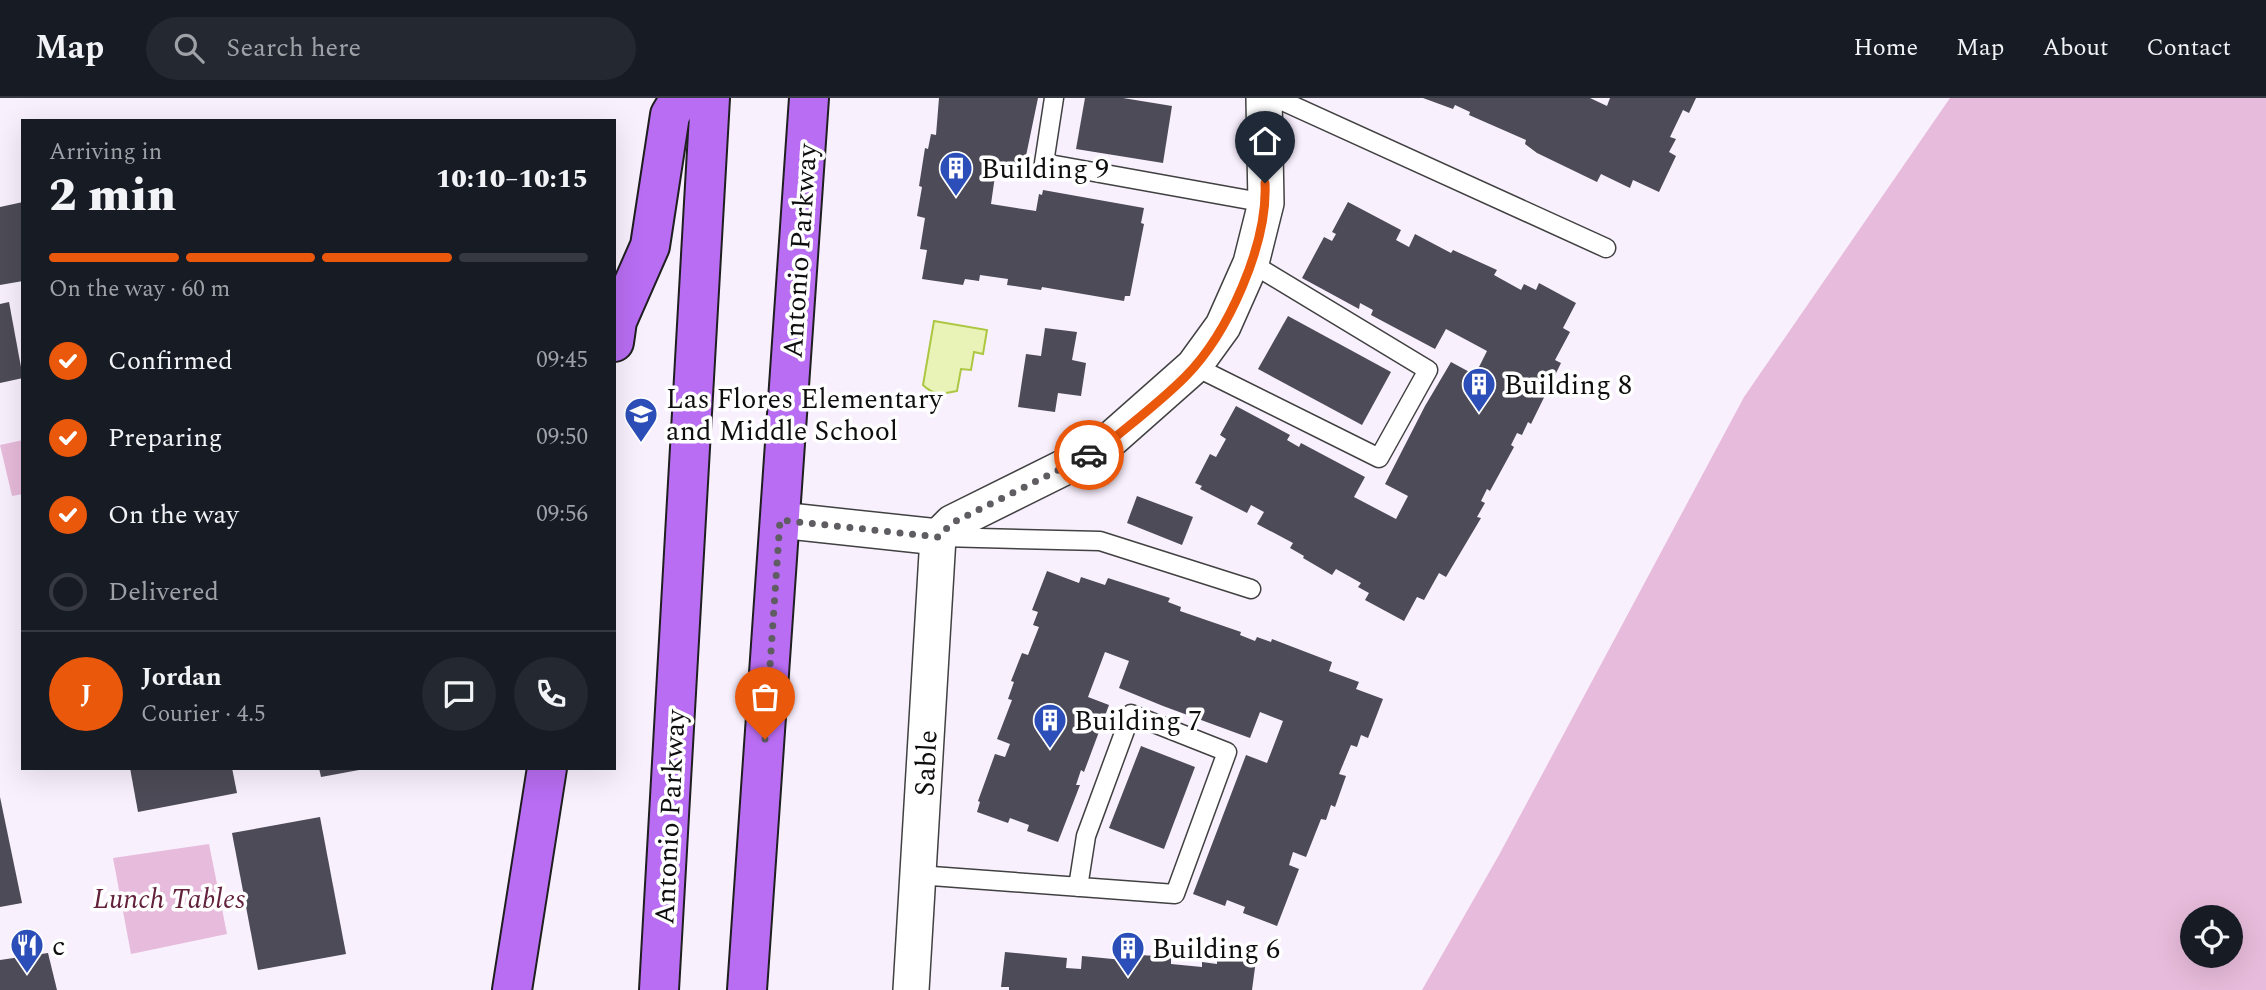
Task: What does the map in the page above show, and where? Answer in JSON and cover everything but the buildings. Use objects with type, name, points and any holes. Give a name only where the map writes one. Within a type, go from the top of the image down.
[{"type":"main road","points":[[616,328],[650,246],[670,115],[680,98]]},
{"type":"main road","name":"Antonio Parkway","points":[[659,990],[710,98]]},
{"type":"main road","name":"Antonio Parkway","points":[[747,990],[809,98]]},
{"type":"main road","points":[[512,990],[547,770]]},
{"type":"street","points":[[780,520],[938,537],[952,523],[1100,450],[1186,376],[1223,326],[1251,263],[1266,203],[1264,98]]},
{"type":"street","name":"Sable","points":[[911,990],[938,537]]},
{"type":"lane","points":[[1054,98],[1044,163],[1266,203]]},
{"type":"lane","points":[[1276,98],[1606,248]]},
{"type":"lane","points":[[1194,366],[1379,457],[1429,370],[1251,263]]},
{"type":"lane","points":[[938,537],[1100,541],[1251,589]]},
{"type":"lane","points":[[918,874],[1078,887],[1175,894],[1227,752],[1131,714],[1086,836],[1078,887]]},
{"type":"green space","points":[[1950,98],[2266,98],[2266,990],[1422,990],[1499,855],[1744,397]]},
{"type":"green space","points":[[21,440],[21,494],[12,496],[0,445]]},
{"type":"green space","name":"Lunch Tables","points":[[209,844],[227,934],[131,954],[113,858]]},
{"type":"shaded area","points":[[934,321],[987,330],[983,354],[974,352],[971,370],[961,369],[957,391],[939,393],[923,385]]},
{"type":"way so far","points":[[765,739],[780,520],[938,537],[952,523],[1089,455]]},
{"type":"place","name":"Building 9","points":[[956,198]]},
{"type":"place","name":"Building 8","points":[[1479,414]]},
{"type":"place","name":"Las Flores Elementary and Middle School","points":[[641,444]]},
{"type":"place","name":"Building 7","points":[[1050,750]]},
{"type":"place","name":"c","points":[[27,975]]},
{"type":"place","name":"Building 6","points":[[1128,978]]},
{"type":"route","points":[[1089,455],[1100,450],[1186,376],[1223,326],[1251,263],[1266,203],[1265,183]]}]
